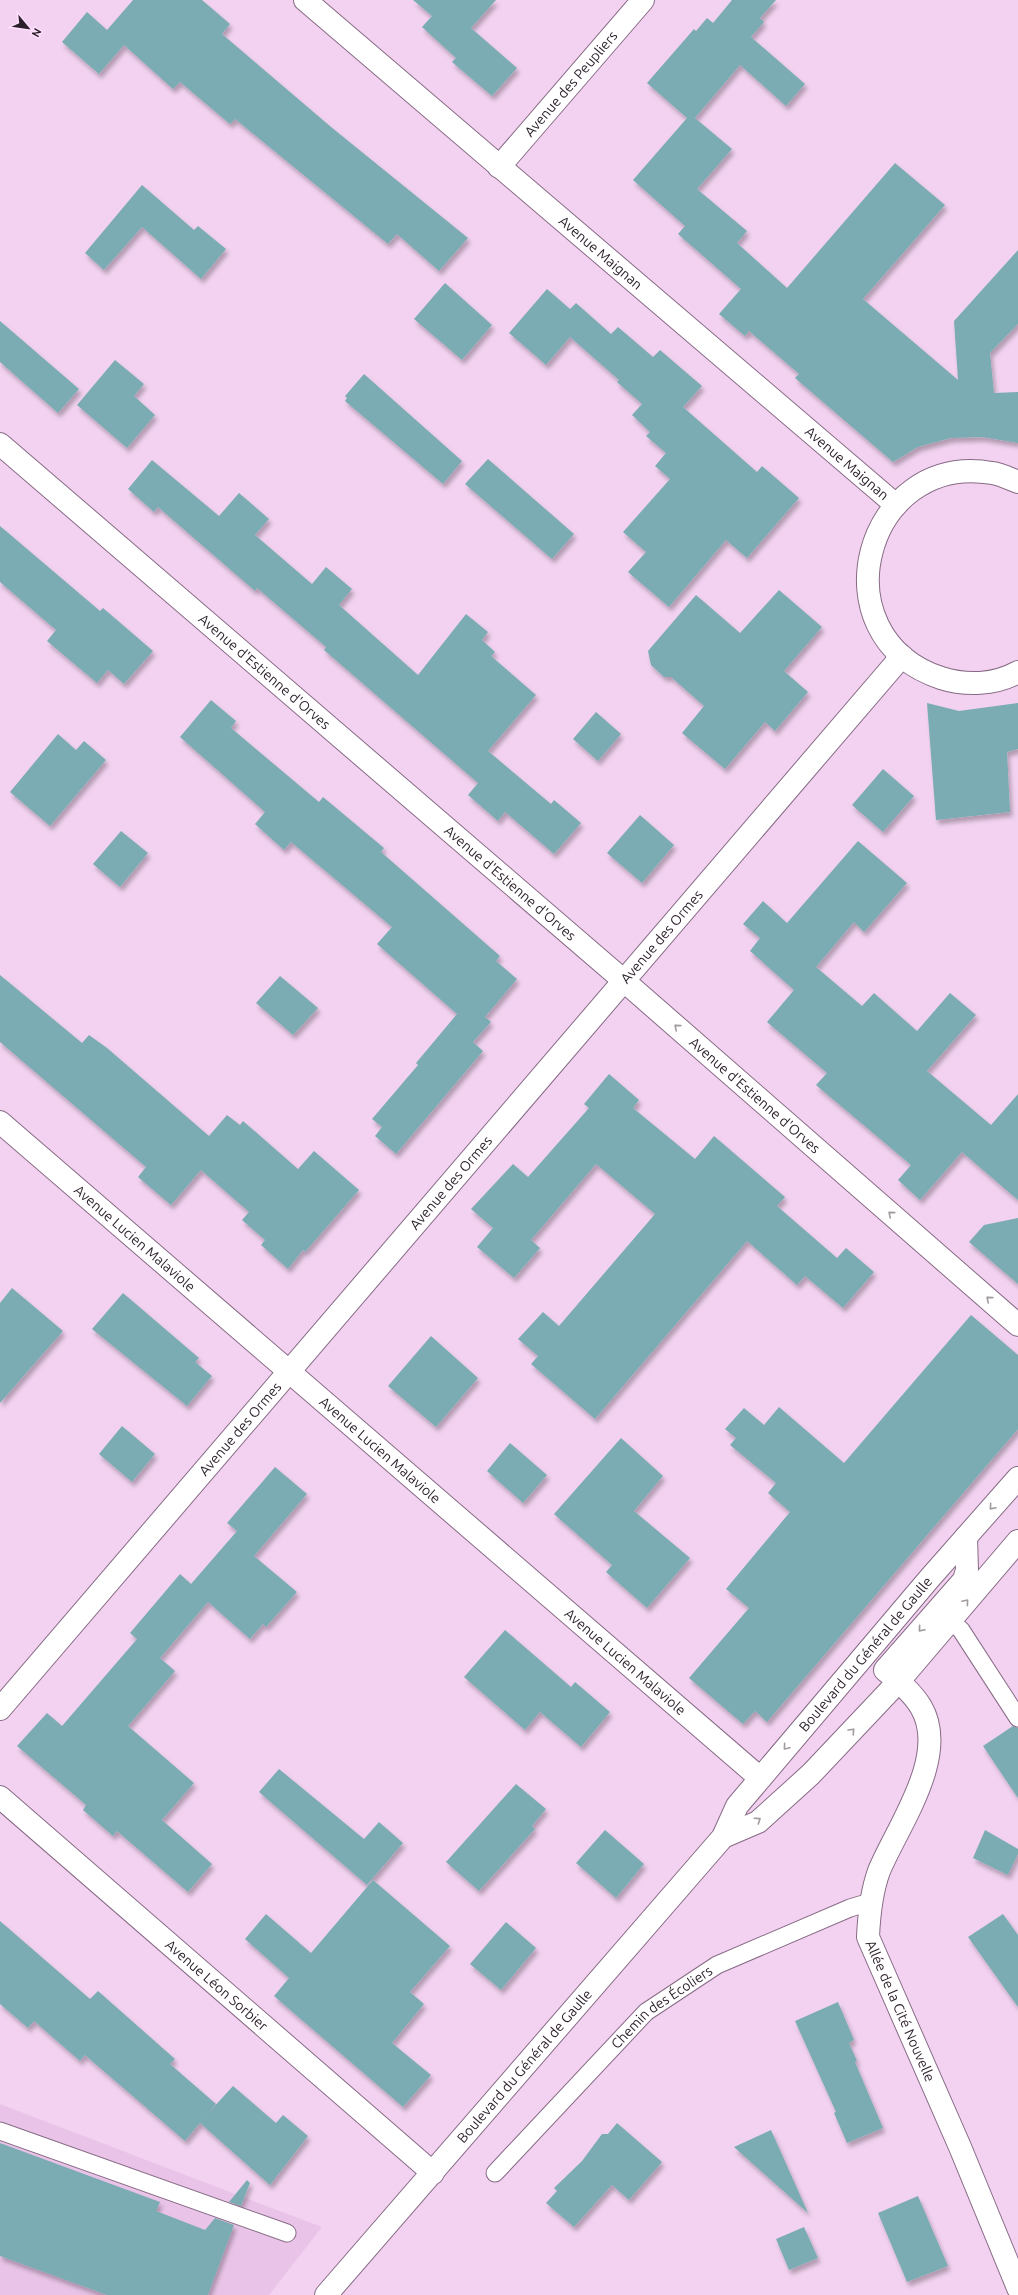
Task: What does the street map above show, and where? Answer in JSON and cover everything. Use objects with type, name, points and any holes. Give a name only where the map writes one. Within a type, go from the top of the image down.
[{"type":"street","name":"Avenue Maignan","points":[[305,0],[896,505]]},
{"type":"street","name":"Avenue des Peupliers","points":[[499,167],[643,0]]},
{"type":"street","name":"Avenue d'Estienne d'Orves","points":[[0,444],[623,980],[1018,1325]]},
{"type":"street","points":[[1018,482],[992,473],[966,472],[940,477],[916,488],[896,505],[880,528],[870,554],[867,582],[872,610],[884,636],[902,656],[926,672],[953,682],[981,683],[1009,677],[1018,672]]},
{"type":"street","name":"Avenue des Ormes","points":[[0,1709],[902,656]]},
{"type":"street","name":"Avenue Lucien Malaviole","points":[[0,1122],[760,1778]]},
{"type":"street","name":"Boulevard du Général de Gaulle","points":[[326,2295],[723,1837],[737,1806],[760,1778],[1018,1478]]},
{"type":"street","name":"Allée de la Cité Nouvelle","points":[[966,1537],[967,1570],[964,1580],[885,1670],[910,1692],[922,1707],[928,1723],[930,1742],[918,1792],[879,1872],[870,1902],[868,1937],[960,2147],[1018,2288]]},
{"type":"street","name":"Boulevard du Général de Gaulle","points":[[723,1837],[758,1822],[811,1774],[898,1682],[1018,1541]]},
{"type":"street","name":"Avenue Léon Sorbier","points":[[0,1797],[433,2173]]},
{"type":"lane","points":[[951,1620],[961,1630],[1018,1718]]},
{"type":"lane","name":"Chemin des Écoliers","points":[[495,2173],[646,2012],[718,1965],[850,1908],[870,1902]]},
{"type":"lane","points":[[0,2131],[287,2233]]},
{"type":"shaded area","points":[[0,2104],[322,2227],[269,2295],[0,2295]]},
{"type":"building","points":[[133,0],[202,0],[230,24],[222,34],[331,127],[468,238],[439,271],[397,234],[388,244],[235,119],[230,124],[180,82],[173,89],[124,45],[99,74],[62,42],[87,12],[107,30]]},
{"type":"building","points":[[413,0],[496,0],[471,28],[517,68],[492,96],[452,62],[456,58],[422,27],[432,16]]},
{"type":"building","points":[[732,0],[776,0],[760,18],[764,22],[751,37],[805,84],[786,106],[740,65],[695,118],[732,149],[697,189],[747,231],[737,243],[787,288],[895,163],[945,205],[863,299],[958,380],[954,321],[1018,250],[1018,324],[990,353],[994,393],[1018,392],[1018,443],[982,437],[951,438],[918,447],[893,462],[795,378],[799,374],[749,331],[745,336],[719,314],[741,289],[678,234],[685,226],[633,180],[687,118],[647,83],[694,29],[696,31],[707,18],[713,23]]},
{"type":"building","points":[[142,185],[194,230],[198,226],[226,249],[201,279],[142,227],[104,270],[85,253]]},
{"type":"building","points":[[445,283],[492,325],[462,360],[414,319]]},
{"type":"building","points":[[547,289],[570,309],[576,303],[611,334],[618,327],[653,357],[660,350],[702,386],[683,407],[757,472],[762,466],[799,498],[747,558],[726,540],[669,607],[628,572],[646,552],[623,532],[670,479],[655,466],[666,453],[646,436],[650,432],[632,415],[642,404],[617,382],[619,380],[570,337],[546,365],[509,333]]},
{"type":"building","points":[[0,321],[79,389],[58,413],[0,362]]},
{"type":"building","points":[[115,360],[144,384],[134,396],[155,415],[127,448],[77,405]]},
{"type":"building","points":[[364,374],[462,461],[443,484],[345,401],[347,398],[345,396]]},
{"type":"building","points":[[488,459],[574,534],[552,559],[465,484]]},
{"type":"building","points":[[152,460],[219,516],[239,493],[269,519],[255,535],[312,584],[326,567],[352,589],[339,605],[418,675],[466,614],[488,632],[482,640],[495,652],[491,656],[536,695],[488,751],[551,804],[554,800],[581,823],[554,854],[505,812],[498,821],[468,795],[478,783],[324,650],[326,647],[257,588],[255,591],[158,507],[154,512],[128,489]]},
{"type":"building","points":[[0,526],[100,611],[103,608],[153,651],[124,684],[108,670],[97,683],[47,641],[56,630],[0,582]]},
{"type":"building","points":[[779,590],[822,627],[784,671],[808,692],[775,731],[765,722],[725,769],[682,733],[704,706],[671,677],[664,677],[651,665],[648,651],[696,595],[740,633]]},
{"type":"building","points":[[211,700],[236,721],[231,728],[319,802],[323,797],[384,848],[381,852],[500,956],[496,961],[517,979],[485,1017],[491,1022],[473,1042],[483,1051],[396,1154],[375,1136],[382,1127],[372,1119],[418,1065],[416,1063],[457,1014],[377,944],[392,927],[291,842],[284,850],[255,824],[265,812],[180,737]]},
{"type":"building","points":[[927,703],[959,711],[1018,703],[1018,749],[1007,752],[1010,812],[936,820]]},
{"type":"building","points":[[596,712],[621,734],[598,761],[573,739]]},
{"type":"building","points":[[58,734],[76,750],[84,741],[106,760],[50,826],[10,792]]},
{"type":"building","points":[[883,769],[914,796],[883,832],[852,805]]},
{"type":"building","points":[[640,815],[674,845],[642,883],[607,853]]},
{"type":"building","points":[[121,831],[148,853],[120,887],[93,864]]},
{"type":"building","points":[[858,841],[907,883],[864,932],[854,922],[816,967],[862,1006],[874,993],[917,1031],[950,993],[976,1015],[927,1071],[991,1125],[1018,1094],[1018,1200],[962,1152],[920,1200],[898,1180],[911,1165],[816,1085],[827,1073],[767,1022],[794,990],[750,951],[760,938],[743,924],[763,901],[787,923]]},
{"type":"building","points":[[0,975],[82,1043],[89,1035],[107,1048],[209,1136],[227,1115],[240,1125],[243,1121],[298,1169],[314,1151],[359,1190],[305,1252],[303,1250],[288,1269],[261,1245],[265,1240],[242,1220],[249,1212],[201,1170],[171,1205],[138,1177],[146,1167],[0,1042]]},
{"type":"building","points":[[280,976],[318,1008],[293,1035],[256,1003]]},
{"type":"building","points":[[609,1074],[639,1100],[633,1108],[695,1159],[714,1136],[785,1197],[777,1206],[837,1258],[846,1248],[874,1272],[843,1308],[805,1276],[797,1285],[747,1241],[595,1419],[531,1364],[538,1356],[518,1339],[543,1312],[559,1326],[655,1214],[596,1164],[531,1240],[540,1248],[514,1278],[477,1247],[493,1228],[471,1209],[513,1164],[528,1177],[589,1108],[584,1104]]},
{"type":"building","points":[[1018,1218],[1018,1284],[969,1242],[984,1225]]},
{"type":"building","points":[[12,1288],[63,1331],[0,1403],[0,1303]]},
{"type":"building","points":[[123,1293],[199,1358],[195,1362],[212,1376],[187,1406],[92,1329]]},
{"type":"building","points":[[971,1315],[1018,1355],[1018,1429],[767,1722],[755,1711],[743,1724],[689,1678],[749,1608],[726,1589],[790,1512],[768,1493],[776,1483],[730,1445],[736,1438],[725,1429],[744,1408],[764,1425],[779,1407],[844,1463]]},
{"type":"building","points":[[431,1336],[478,1378],[436,1427],[388,1386]]},
{"type":"building","points":[[122,1426],[155,1454],[132,1482],[99,1454]]},
{"type":"building","points":[[621,1438],[663,1476],[634,1511],[690,1558],[647,1608],[606,1572],[612,1565],[554,1514]]},
{"type":"building","points":[[510,1443],[547,1475],[523,1503],[487,1471]]},
{"type":"building","points":[[275,1467],[307,1494],[254,1556],[297,1592],[266,1627],[263,1624],[250,1639],[208,1602],[160,1658],[175,1671],[128,1726],[194,1783],[162,1820],[212,1864],[188,1892],[117,1831],[113,1836],[83,1810],[86,1805],[17,1746],[47,1713],[62,1726],[137,1639],[130,1633],[180,1574],[191,1584],[237,1531],[227,1523]]},
{"type":"building","points":[[505,1630],[571,1687],[575,1682],[610,1712],[581,1747],[540,1712],[525,1730],[464,1677]]},
{"type":"building","points":[[1013,1726],[1018,1728],[1018,1798],[983,1746]]},
{"type":"building","points":[[279,1769],[364,1839],[379,1822],[403,1843],[367,1885],[259,1792]]},
{"type":"building","points":[[516,1784],[546,1809],[532,1826],[535,1829],[479,1891],[446,1862]]},
{"type":"building","points":[[605,1830],[644,1864],[616,1898],[576,1863]]},
{"type":"building","points":[[985,1830],[1018,1849],[1018,1854],[1008,1875],[973,1858]]},
{"type":"building","points":[[373,1880],[450,1946],[410,1992],[424,2004],[392,2043],[431,2075],[403,2107],[274,1996],[289,1978],[245,1939],[266,1914],[311,1953]]},
{"type":"building","points":[[1003,1914],[1018,1935],[1018,2007],[968,1937]]},
{"type":"building","points":[[0,1921],[90,1999],[98,1991],[175,2059],[170,2064],[216,2104],[201,2121],[233,2086],[276,2123],[283,2115],[308,2136],[270,2185],[200,2123],[185,2141],[85,2055],[80,2061],[34,2021],[28,2028],[0,2004]]},
{"type":"building","points":[[506,1922],[536,1948],[501,1990],[470,1964]]},
{"type":"building","points":[[838,2002],[854,2040],[849,2043],[857,2061],[855,2062],[883,2128],[847,2143],[834,2113],[836,2112],[795,2021]]},
{"type":"building","points":[[617,2123],[662,2162],[629,2200],[612,2185],[574,2227],[546,2203],[557,2191],[554,2188],[582,2161],[602,2134],[608,2134]]},
{"type":"building","points":[[771,2130],[808,2213],[734,2147]]},
{"type":"building","points":[[0,2143],[160,2202],[156,2211],[205,2230],[215,2218],[234,2225],[208,2295],[107,2295],[0,2256]]},
{"type":"building","points":[[247,2180],[250,2183],[241,2206],[229,2202]]},
{"type":"building","points":[[918,2196],[948,2266],[907,2282],[878,2213]]},
{"type":"building","points":[[804,2227],[818,2258],[789,2270],[776,2239]]}]
